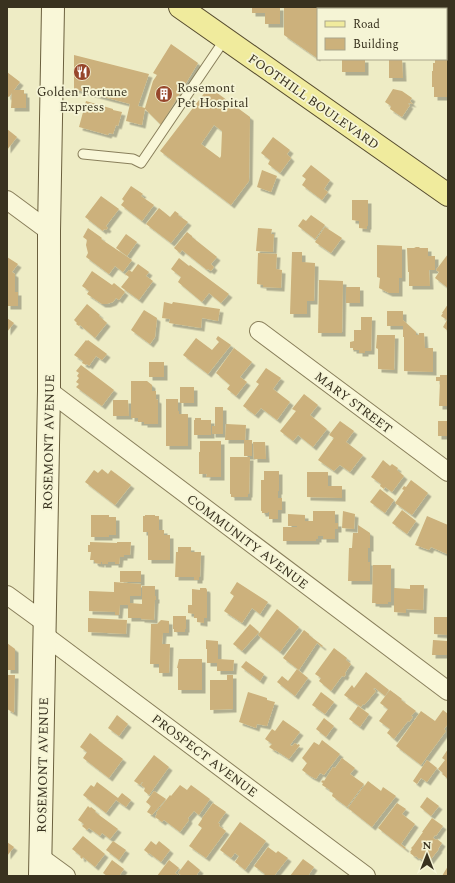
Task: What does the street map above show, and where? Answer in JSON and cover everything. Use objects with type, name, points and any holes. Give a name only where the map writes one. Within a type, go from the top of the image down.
[{"type":"main road","name":"FOOTHILL BOULEVARD","points":[[180,7],[448,196]]},
{"type":"street","name":"ROSEMONT AVENUE","points":[[40,866],[49,391],[49,231],[53,7]]},
{"type":"street","points":[[7,200],[49,231]]},
{"type":"street","name":"MARY STREET","points":[[259,331],[448,472]]},
{"type":"street","name":"COMMUNITY AVENUE","points":[[49,391],[448,691]]},
{"type":"street","name":"PROSPECT AVENUE","points":[[7,595],[44,628],[366,876]]},
{"type":"street","points":[[40,866],[66,876]]},
{"type":"lane","points":[[82,154],[133,159],[141,163],[225,39]]},
{"type":"building","points":[[252,7],[280,7],[280,24],[265,24],[265,13],[252,13]]},
{"type":"building","points":[[284,7],[317,7],[317,58],[284,35]]},
{"type":"building","points":[[327,7],[365,7],[365,8]]},
{"type":"building","points":[[448,7],[448,22],[447,8],[428,8]]},
{"type":"building","points":[[171,44],[198,63],[161,125],[145,109],[142,125],[126,121],[130,104],[74,89],[74,55],[149,74],[138,106],[145,108],[153,81],[157,75],[153,73]]},
{"type":"building","points":[[448,45],[448,97],[434,97],[434,87],[432,87],[432,71],[433,63],[435,63],[435,60],[447,60]]},
{"type":"building","points":[[342,60],[365,60],[365,72],[342,72]]},
{"type":"building","points":[[389,60],[402,60],[403,78],[389,78]]},
{"type":"building","points":[[7,72],[20,82],[14,90],[24,90],[24,94],[26,94],[26,108],[11,108],[12,93],[9,97],[7,96]]},
{"type":"building","points":[[209,87],[250,117],[249,181],[231,205],[160,151]],"holes":[[[214,125],[222,131],[221,156],[220,158],[201,144]]]},
{"type":"building","points":[[393,89],[402,91],[412,98],[410,101],[413,104],[408,104],[410,105],[402,117],[390,109],[391,106],[385,102]]},
{"type":"building","points":[[86,101],[122,112],[118,126],[116,125],[113,134],[109,133],[108,135],[79,127]]},
{"type":"building","points":[[7,129],[17,137],[7,150]]},
{"type":"building","points":[[273,137],[290,150],[287,154],[291,158],[280,173],[268,164],[270,160],[261,153]]},
{"type":"building","points":[[311,165],[330,180],[324,189],[328,192],[322,200],[302,185],[306,179],[302,176]]},
{"type":"building","points":[[262,170],[277,176],[271,192],[257,187]]},
{"type":"building","points":[[131,186],[143,194],[141,196],[154,205],[142,221],[121,205],[124,201],[122,199]]},
{"type":"building","points":[[101,196],[119,209],[106,226],[108,228],[106,230],[104,229],[103,231],[85,217]]},
{"type":"building","points":[[352,200],[368,200],[367,229],[359,228],[359,221],[352,220]]},
{"type":"building","points":[[159,208],[170,217],[175,211],[188,222],[171,243],[146,224]]},
{"type":"building","points":[[311,215],[325,225],[315,239],[298,226],[303,219],[306,221]]},
{"type":"building","points":[[325,227],[342,238],[331,253],[315,242]]},
{"type":"building","points":[[88,228],[102,238],[101,239],[132,260],[123,272],[115,266],[109,274],[86,257],[88,253],[86,245],[87,240],[83,237]]},
{"type":"building","points":[[258,228],[272,229],[271,234],[274,234],[273,252],[256,251]]},
{"type":"building","points":[[187,232],[217,257],[211,264],[214,267],[211,271],[208,269],[207,270],[182,250],[180,253],[174,248]]},
{"type":"building","points":[[126,234],[137,242],[127,256],[116,248]]},
{"type":"building","points":[[377,245],[402,246],[402,278],[399,278],[399,293],[389,293],[379,288],[380,278],[377,277]]},
{"type":"building","points":[[407,248],[428,248],[428,256],[435,256],[435,270],[429,270],[430,286],[409,286]]},
{"type":"building","points":[[292,252],[302,252],[302,262],[315,263],[314,301],[307,301],[307,314],[290,314]]},
{"type":"building","points":[[258,253],[277,254],[276,269],[282,270],[281,288],[263,287],[263,285],[257,284]]},
{"type":"building","points":[[448,254],[448,288],[435,278],[439,272],[436,270]]},
{"type":"building","points":[[7,257],[18,264],[12,272],[15,274],[15,292],[18,292],[18,306],[7,306]]},
{"type":"building","points":[[179,258],[229,294],[221,303],[209,293],[202,302],[178,282],[181,277],[171,269]]},
{"type":"building","points":[[138,264],[149,272],[146,276],[153,281],[139,300],[121,287],[129,277],[125,274],[129,270],[132,272]]},
{"type":"building","points":[[92,271],[112,285],[114,283],[125,292],[119,300],[116,298],[113,302],[102,304],[87,294],[89,291],[82,286]]},
{"type":"building","points":[[319,280],[343,281],[342,333],[318,333]]},
{"type":"building","points":[[346,287],[360,287],[360,303],[346,303]]},
{"type":"building","points":[[164,302],[220,309],[218,321],[202,318],[201,328],[169,323],[170,319],[162,318]]},
{"type":"building","points":[[87,304],[107,323],[95,338],[80,325],[79,326],[76,324],[77,323],[74,320]]},
{"type":"building","points":[[448,304],[448,331],[443,327],[447,320],[441,316]]},
{"type":"building","points":[[144,310],[157,318],[155,337],[150,344],[131,330]]},
{"type":"building","points":[[387,311],[403,311],[403,320],[416,332],[416,335],[419,335],[419,333],[424,333],[425,348],[433,348],[433,372],[404,371],[403,326],[387,326]]},
{"type":"building","points":[[361,317],[372,317],[371,351],[365,351],[365,353],[359,353],[359,350],[353,350],[353,348],[350,348],[350,342],[354,341],[354,330],[361,330]]},
{"type":"building","points":[[7,318],[14,323],[7,332]]},
{"type":"building","points":[[377,335],[395,335],[394,370],[378,369],[378,349],[376,348]]},
{"type":"building","points":[[218,336],[231,345],[208,374],[183,355],[196,338],[212,350],[219,342],[216,339]]},
{"type":"building","points":[[86,340],[107,354],[102,360],[96,356],[89,366],[82,363],[83,361],[74,355]]},
{"type":"building","points":[[234,348],[252,362],[240,377],[247,382],[236,396],[227,389],[230,385],[216,373]]},
{"type":"building","points":[[149,362],[164,362],[164,377],[149,377]]},
{"type":"building","points":[[81,365],[114,390],[102,406],[76,387],[79,384],[76,382],[79,378],[77,376],[79,373],[76,371]]},
{"type":"building","points":[[266,368],[281,378],[273,389],[290,402],[277,420],[261,408],[255,415],[243,406],[259,384],[256,382]]},
{"type":"building","points":[[440,375],[448,375],[448,406],[439,406],[440,381],[436,381],[436,377],[440,377]]},
{"type":"building","points":[[131,381],[147,381],[152,385],[152,391],[156,391],[156,399],[158,400],[158,424],[144,424],[144,422],[138,422],[138,418],[131,418]]},
{"type":"building","points":[[180,387],[194,387],[194,403],[180,403]]},
{"type":"building","points":[[304,394],[318,405],[310,415],[327,429],[313,447],[298,435],[293,441],[280,431],[296,411],[292,409]]},
{"type":"building","points":[[166,399],[178,399],[179,414],[188,414],[188,446],[166,446]]},
{"type":"building","points":[[113,400],[128,400],[129,416],[113,416]]},
{"type":"building","points":[[215,407],[223,407],[223,434],[212,434],[212,426],[215,426]]},
{"type":"building","points":[[195,418],[201,418],[201,420],[211,420],[211,435],[194,435]]},
{"type":"building","points":[[340,421],[354,431],[346,442],[363,455],[350,472],[340,465],[334,471],[318,460],[334,438],[329,435]]},
{"type":"building","points":[[438,421],[448,421],[448,436],[438,436]]},
{"type":"building","points":[[226,424],[246,425],[245,440],[252,440],[252,456],[244,456],[244,440],[225,440]]},
{"type":"building","points":[[200,441],[221,441],[221,477],[206,477],[207,474],[199,474]]},
{"type":"building","points":[[253,442],[265,442],[266,459],[254,459]]},
{"type":"building","points":[[230,457],[250,457],[248,497],[231,497]]},
{"type":"building","points":[[383,460],[390,466],[392,464],[398,468],[397,470],[404,476],[392,492],[385,487],[384,489],[380,486],[381,484],[371,477]]},
{"type":"building","points":[[102,469],[108,474],[111,470],[131,485],[115,505],[85,482],[94,470],[98,473]]},
{"type":"building","points":[[264,471],[279,471],[278,498],[282,498],[282,510],[278,510],[278,519],[269,519],[269,512],[262,513],[261,511],[261,480],[264,480]]},
{"type":"building","points":[[307,472],[328,472],[328,486],[342,486],[342,498],[307,497]]},
{"type":"building","points":[[411,480],[428,493],[412,515],[395,503],[404,490],[402,489],[404,486],[406,487]]},
{"type":"building","points":[[380,489],[394,500],[385,513],[370,502]]},
{"type":"building","points":[[402,510],[416,521],[407,534],[392,523]]},
{"type":"building","points":[[313,511],[335,511],[335,523],[338,523],[338,529],[335,529],[335,539],[323,539],[323,536],[318,536],[316,541],[283,541],[283,527],[297,527],[288,526],[288,514],[305,515],[305,521],[313,521]]},
{"type":"building","points":[[343,511],[355,514],[354,529],[342,528]]},
{"type":"building","points":[[91,515],[109,515],[109,517],[116,517],[116,535],[109,535],[109,537],[91,537]]},
{"type":"building","points":[[143,516],[159,516],[159,530],[164,530],[164,535],[170,535],[170,560],[148,560],[148,532],[143,532]]},
{"type":"building","points":[[427,516],[448,525],[447,554],[431,547],[429,550],[415,545]]},
{"type":"building","points":[[358,525],[370,533],[368,562],[370,562],[370,581],[348,581],[349,548],[352,548],[353,533],[358,533]]},
{"type":"building","points":[[90,542],[131,542],[130,555],[120,557],[119,564],[115,564],[115,562],[108,562],[108,564],[102,564],[102,562],[101,564],[95,563],[94,560],[90,560],[91,552],[88,552],[88,545],[90,545]]},
{"type":"building","points":[[178,547],[191,547],[191,552],[201,552],[199,580],[194,580],[194,577],[175,577],[176,552],[178,552]]},
{"type":"building","points":[[373,565],[391,565],[391,602],[388,602],[388,604],[372,603]]},
{"type":"building","points":[[120,571],[141,571],[141,582],[120,582]]},
{"type":"building","points":[[114,582],[141,584],[141,596],[130,596],[130,603],[142,604],[142,586],[155,586],[156,600],[154,620],[128,618],[128,605],[120,605],[119,615],[115,615],[115,612],[89,611],[89,591],[114,592]]},
{"type":"building","points":[[237,582],[268,602],[260,614],[252,608],[242,623],[224,611],[234,596],[230,593]]},
{"type":"building","points":[[410,585],[424,585],[423,610],[406,609],[406,613],[394,612],[394,588],[410,589]]},
{"type":"building","points":[[200,588],[206,588],[207,590],[207,618],[204,618],[204,623],[197,622],[197,618],[194,618],[194,614],[188,613],[188,605],[192,605],[192,589],[200,590]]},
{"type":"building","points":[[277,609],[299,627],[280,652],[258,635]]},
{"type":"building","points":[[173,616],[186,616],[185,632],[174,632]]},
{"type":"building","points":[[434,617],[448,617],[448,635],[434,634]]},
{"type":"building","points":[[88,618],[127,620],[126,634],[88,632]]},
{"type":"building","points":[[161,620],[169,621],[169,633],[163,633],[162,644],[170,644],[169,673],[159,673],[159,664],[150,664],[151,624],[157,624]]},
{"type":"building","points":[[250,624],[259,632],[242,651],[233,644]]},
{"type":"building","points":[[304,630],[323,646],[322,647],[317,643],[299,670],[283,658]]},
{"type":"building","points":[[206,640],[218,641],[218,659],[234,660],[233,671],[217,671],[217,663],[207,663]]},
{"type":"building","points":[[433,640],[447,641],[447,655],[432,655]]},
{"type":"building","points":[[7,643],[15,649],[15,670],[7,670]]},
{"type":"building","points":[[334,648],[347,658],[346,660],[351,664],[344,677],[342,676],[331,691],[319,681],[321,678],[315,674]]},
{"type":"building","points":[[179,659],[202,659],[202,690],[178,690],[177,668]]},
{"type":"building","points":[[246,661],[264,674],[260,681],[241,667]]},
{"type":"building","points":[[297,669],[308,678],[295,696],[277,682],[282,676],[288,681]]},
{"type":"building","points":[[366,672],[389,690],[385,696],[375,688],[373,689],[376,691],[361,707],[344,695],[352,685],[354,688]]},
{"type":"building","points":[[7,675],[15,675],[14,713],[7,709]]},
{"type":"building","points":[[227,675],[233,675],[233,709],[210,710],[210,680],[227,680]]},
{"type":"building","points":[[390,690],[416,711],[411,716],[413,717],[394,739],[387,733],[390,729],[379,721],[388,709],[380,703]]},
{"type":"building","points":[[248,692],[275,702],[267,726],[257,724],[256,728],[239,722]]},
{"type":"building","points":[[321,692],[334,702],[325,714],[312,705]]},
{"type":"building","points":[[358,706],[369,714],[360,727],[349,719]]},
{"type":"building","points":[[443,710],[448,714],[448,724],[444,729],[446,731],[421,765],[396,746],[421,711],[435,721]]},
{"type":"building","points":[[117,715],[128,724],[119,736],[108,728]]},
{"type":"building","points":[[324,718],[334,726],[326,737],[316,729]]},
{"type":"building","points":[[283,720],[300,732],[290,745],[292,746],[295,743],[300,745],[289,759],[269,747],[272,744],[265,739],[272,729],[275,731]]},
{"type":"building","points":[[90,733],[123,759],[109,778],[83,758],[87,752],[80,747]]},
{"type":"building","points":[[322,740],[340,754],[324,775],[320,773],[316,779],[302,770],[307,763],[302,758],[314,742],[319,745]]},
{"type":"building","points":[[448,749],[448,779],[438,769],[445,760],[442,758]]},
{"type":"building","points":[[154,755],[169,767],[149,795],[144,791],[145,788],[141,785],[143,782],[140,785],[134,781]]},
{"type":"building","points":[[342,758],[355,768],[350,774],[364,784],[347,807],[332,796],[333,793],[322,785],[323,783],[321,782],[323,780],[324,781],[333,767],[335,768]]},
{"type":"building","points":[[427,760],[437,768],[427,782],[421,778],[417,784],[413,781]]},
{"type":"building","points":[[368,781],[381,791],[383,787],[396,796],[372,827],[348,808]]},
{"type":"building","points":[[97,782],[118,798],[122,793],[131,800],[126,807],[116,800],[106,813],[83,795],[91,785],[94,787]]},
{"type":"building","points":[[180,785],[187,790],[191,785],[210,799],[199,815],[194,811],[180,832],[164,820],[162,822],[155,817],[157,814],[156,813],[170,795],[171,796]]},
{"type":"building","points":[[154,791],[166,799],[152,815],[147,812],[151,806],[146,802]]},
{"type":"building","points":[[427,797],[439,806],[431,816],[420,807]]},
{"type":"building","points":[[213,803],[226,812],[218,823],[220,824],[219,826],[226,831],[206,858],[189,846],[202,828],[198,825]]},
{"type":"building","points":[[397,803],[406,809],[402,814],[415,824],[401,844],[406,848],[405,849],[378,828]]},
{"type":"building","points":[[88,806],[118,829],[110,839],[102,833],[100,836],[89,828],[87,830],[82,826],[84,824],[78,820]]},
{"type":"building","points":[[432,818],[443,826],[433,838],[442,843],[428,863],[423,859],[419,859],[416,856],[415,857],[410,852],[412,849],[411,848]]},
{"type":"building","points":[[240,822],[266,841],[245,870],[235,862],[239,856],[235,853],[231,858],[220,850]]},
{"type":"building","points":[[83,836],[105,854],[95,867],[83,857],[82,859],[80,857],[81,856],[72,849]]},
{"type":"building","points":[[113,841],[126,850],[119,860],[106,850]]},
{"type":"building","points":[[151,841],[156,845],[159,841],[170,850],[161,862],[144,850]]},
{"type":"building","points":[[7,842],[14,847],[7,856]]},
{"type":"building","points":[[268,847],[276,853],[278,851],[288,858],[274,876],[263,876],[265,874],[254,866]]},
{"type":"building","points":[[303,859],[314,867],[308,876],[290,876]]},
{"type":"building","points":[[112,860],[124,869],[119,876],[107,876],[103,873]]},
{"type":"building","points":[[169,860],[179,868],[175,873],[179,876],[157,876]]},
{"type":"building","points":[[188,860],[200,870],[196,876],[182,876],[178,873]]},
{"type":"building","points":[[448,866],[448,876],[442,876]]},
{"type":"place","name":"Golden Fortune Express","points":[[82,72]]},
{"type":"place","name":"Rosemont Pet Hospital","points":[[164,94]]}]
